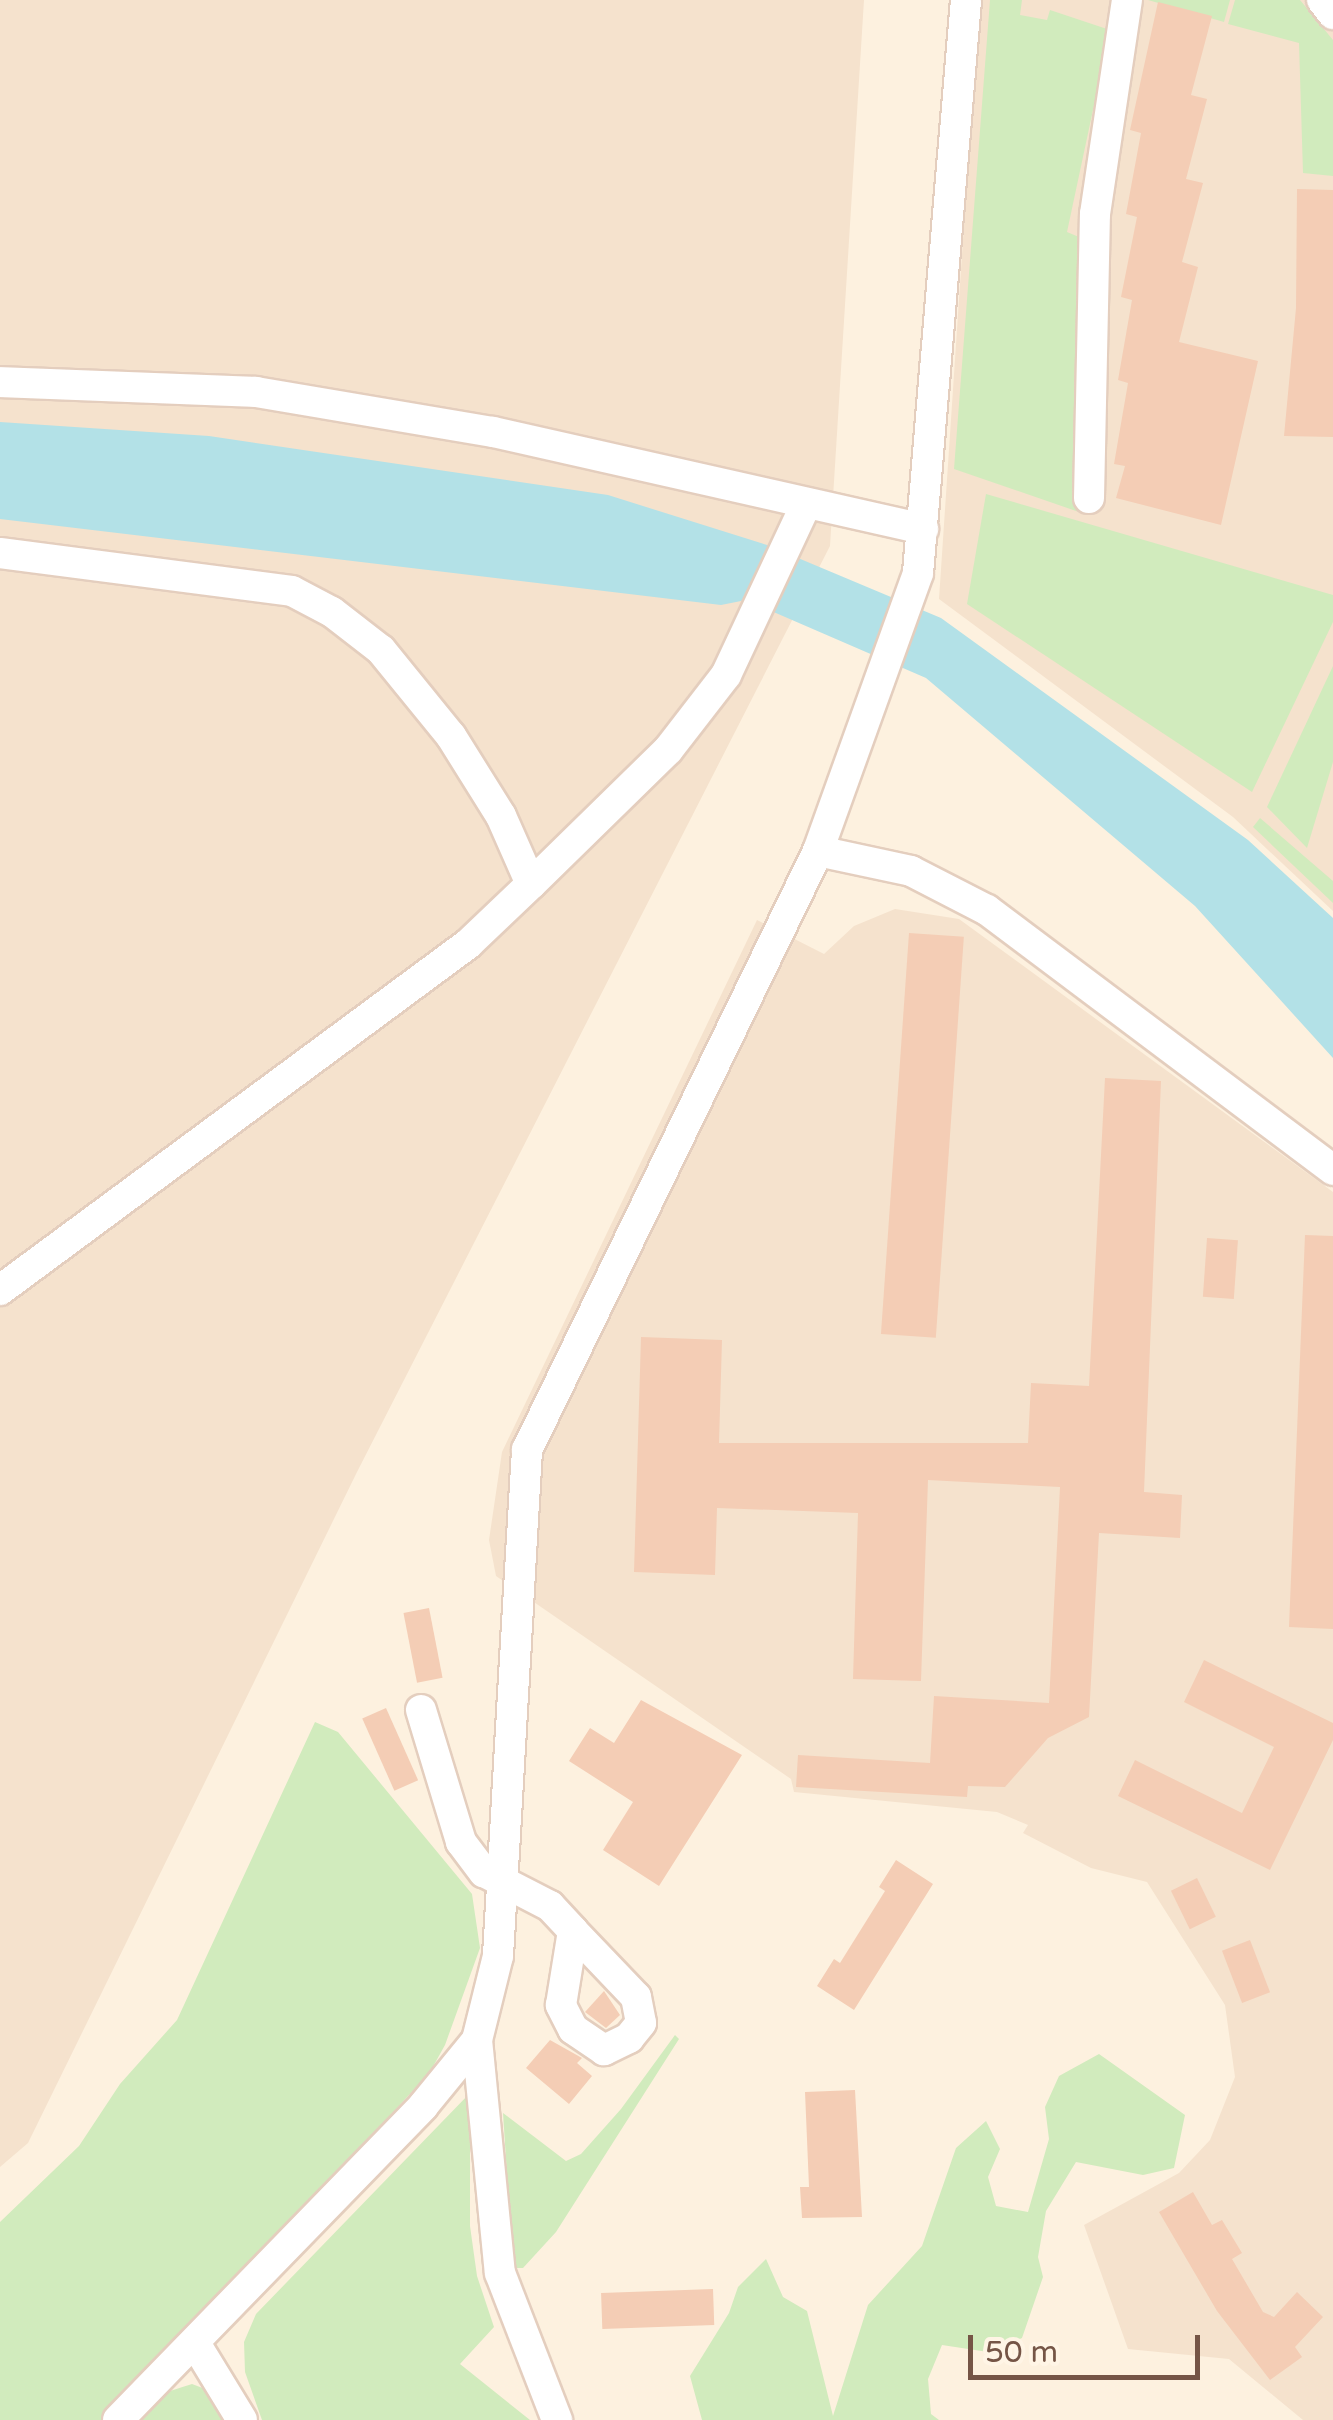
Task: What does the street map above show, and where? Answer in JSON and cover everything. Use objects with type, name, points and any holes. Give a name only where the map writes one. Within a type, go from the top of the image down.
[{"type":"street","points":[[558,2420],[500,2273],[477,2040],[498,1956],[527,1450],[818,852],[918,573],[966,0]]},
{"type":"street","points":[[1088,498],[1096,214],[1127,0]]},
{"type":"street","points":[[1322,0],[1333,14]]},
{"type":"street","points":[[0,382],[256,392],[492,432],[922,530]]},
{"type":"street","points":[[0,1290],[468,944],[531,884],[695,718],[726,675],[790,546],[806,504]]},
{"type":"street","points":[[0,553],[292,591],[332,612],[380,650],[451,736],[501,816],[531,884]]},
{"type":"street","points":[[818,852],[911,871],[987,910],[1333,1170]]},
{"type":"street","points":[[421,1710],[460,1842],[484,1872],[550,1906],[573,1931]]},
{"type":"street","points":[[118,2420],[423,2106],[477,2040]]},
{"type":"street","points":[[195,2344],[242,2420]]},
{"type":"shaded area","points":[[0,0],[864,0],[830,546],[357,1472],[28,2143],[0,2167]]},
{"type":"shaded area","points":[[979,0],[1333,0],[1333,911],[1233,817],[939,599]]},
{"type":"shaded area","points":[[895,909],[959,919],[1333,1192],[1333,2420],[1303,2420],[1229,2359],[1128,2349],[1084,2225],[1179,2173],[1210,2140],[1235,2077],[1225,2005],[1147,1882],[1091,1868],[1023,1833],[1028,1825],[997,1812],[794,1792],[791,1779],[496,1576],[489,1540],[502,1452],[757,920],[824,954],[854,926]]},
{"type":"green space","points":[[990,0],[1022,0],[1020,15],[1047,20],[1050,10],[1110,30],[1067,232],[1079,237],[1088,255],[1079,512],[954,469]]},
{"type":"green space","points":[[1148,0],[1230,0],[1224,22]]},
{"type":"green space","points":[[1235,0],[1300,0],[1333,40],[1333,176],[1303,173],[1299,43],[1228,24]]},
{"type":"green space","points":[[986,494],[1333,595],[1333,622],[1252,792],[967,604]]},
{"type":"green space","points":[[1333,666],[1333,762],[1307,848],[1267,807]]},
{"type":"green space","points":[[1260,818],[1333,881],[1333,903],[1253,827]]},
{"type":"green space","points":[[315,1722],[338,1732],[472,1894],[480,1948],[445,2045],[430,2072],[299,2215],[101,2420],[0,2420],[0,2222],[79,2146],[120,2084],[177,2020]]},
{"type":"green space","points":[[675,2035],[679,2039],[556,2232],[523,2268],[513,2268],[503,2113],[566,2161],[581,2154],[621,2109]]},
{"type":"green space","points":[[1099,2054],[1185,2115],[1174,2168],[1143,2175],[1076,2162],[1046,2211],[1038,2257],[1043,2277],[1022,2338],[988,2352],[942,2345],[928,2379],[931,2414],[939,2420],[702,2420],[690,2376],[729,2313],[738,2287],[766,2259],[783,2297],[807,2311],[833,2416],[868,2305],[922,2246],[956,2148],[986,2121],[1000,2149],[988,2177],[996,2206],[1028,2212],[1049,2139],[1045,2107],[1059,2076]]},
{"type":"green space","points":[[470,2093],[470,2226],[477,2276],[494,2327],[460,2364],[530,2420],[262,2420],[245,2372],[244,2342],[256,2314]]},
{"type":"green space","points":[[192,2384],[213,2392],[232,2420],[141,2420],[170,2391]]},
{"type":"water","points":[[0,422],[209,436],[608,495],[767,545],[941,618],[1248,840],[1333,918],[1333,1058],[1195,906],[926,678],[746,600],[721,605],[0,519]]},
{"type":"building","points":[[1158,2],[1212,16],[1191,95],[1207,99],[1186,179],[1203,183],[1182,262],[1198,267],[1179,342],[1258,361],[1221,525],[1116,498],[1125,466],[1114,464],[1128,383],[1118,380],[1132,300],[1121,297],[1137,217],[1126,214],[1141,133],[1130,130]]},
{"type":"building","points":[[1297,189],[1333,190],[1333,437],[1284,436],[1296,308]]},
{"type":"building","points":[[909,933],[964,937],[936,1338],[881,1334]]},
{"type":"building","points":[[1105,1078],[1161,1081],[1144,1492],[1182,1495],[1180,1538],[1099,1533],[1089,1717],[1048,1738],[1005,1787],[968,1786],[967,1797],[796,1787],[798,1755],[930,1763],[934,1696],[1049,1703],[1060,1487],[928,1480],[921,1681],[853,1679],[858,1513],[717,1508],[715,1575],[634,1572],[641,1337],[722,1340],[719,1443],[1028,1443],[1031,1383],[1089,1386]]},
{"type":"building","points":[[1305,1235],[1333,1236],[1333,1629],[1289,1627]]},
{"type":"building","points":[[1207,1238],[1238,1240],[1234,1299],[1203,1297]]},
{"type":"building","points":[[429,1608],[443,1678],[417,1683],[403,1613]]},
{"type":"building","points":[[1204,1660],[1333,1723],[1333,1740],[1270,1870],[1118,1796],[1135,1760],[1242,1813],[1274,1747],[1184,1702]]},
{"type":"building","points":[[641,1700],[742,1755],[659,1886],[603,1850],[633,1802],[569,1761],[590,1728],[614,1743]]},
{"type":"building","points":[[386,1708],[418,1780],[394,1791],[362,1719]]},
{"type":"building","points":[[896,1860],[933,1884],[854,2010],[817,1986],[834,1959],[840,1963],[885,1891],[879,1887]]},
{"type":"building","points":[[1197,1878],[1216,1917],[1190,1929],[1171,1891]]},
{"type":"building","points":[[1250,1940],[1270,1992],[1242,2003],[1222,1951]]},
{"type":"building","points":[[604,1991],[620,2015],[606,2028],[585,2012]]},
{"type":"building","points":[[550,2040],[582,2058],[577,2063],[592,2076],[569,2104],[526,2068]]},
{"type":"building","points":[[855,2090],[862,2217],[802,2218],[800,2187],[809,2187],[805,2092]]},
{"type":"building","points":[[1193,2192],[1212,2225],[1222,2220],[1242,2253],[1232,2259],[1263,2312],[1274,2317],[1297,2292],[1323,2317],[1295,2347],[1302,2357],[1270,2380],[1217,2311],[1159,2212]]},
{"type":"building","points":[[713,2289],[714,2325],[602,2329],[601,2293]]}]
